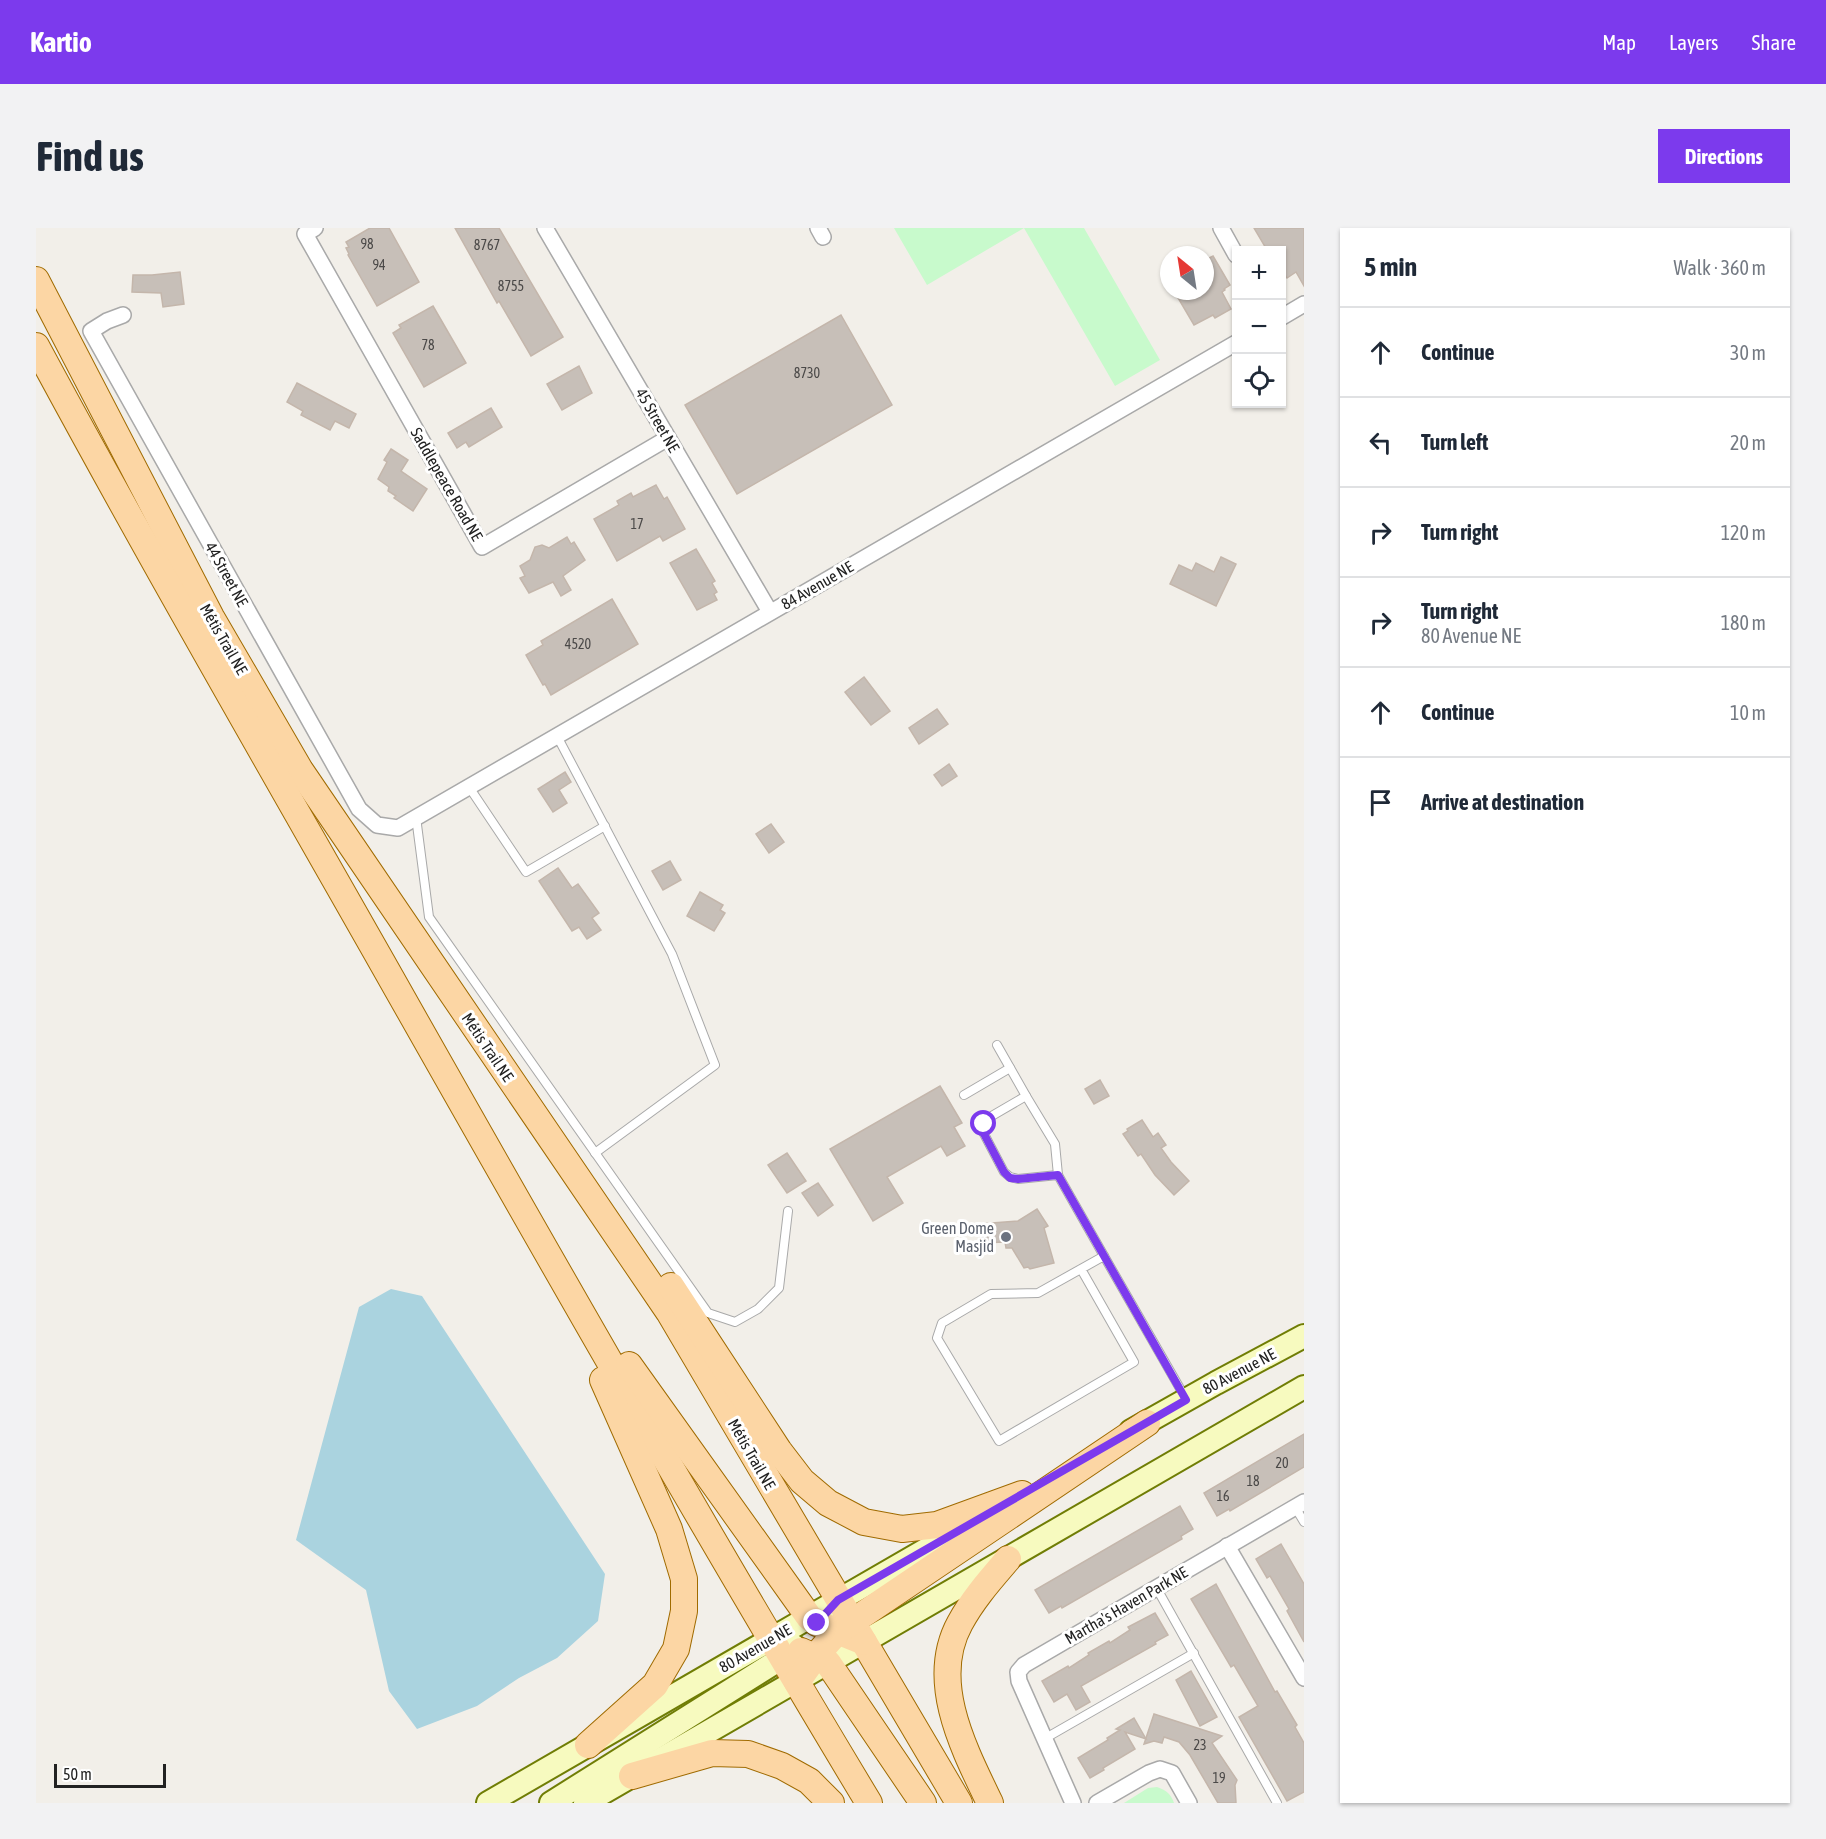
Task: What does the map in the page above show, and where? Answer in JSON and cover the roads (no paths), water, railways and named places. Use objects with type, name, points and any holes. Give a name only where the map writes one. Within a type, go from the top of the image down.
[{"type":"main road","name":"Métis Trail NE","points":[[36,280],[211,617],[300,770],[669,1312],[838,1600],[836,1627],[958,1803]]},
{"type":"main road","name":"Métis Trail NE","points":[[36,346],[125,510],[543,1245],[798,1653],[923,1803]]},
{"type":"main road","points":[[477,1032],[681,1299],[778,1451],[802,1481],[828,1503],[864,1522],[902,1528],[937,1525],[1022,1494]]},
{"type":"main road","points":[[543,1245],[836,1627]]},
{"type":"main road","points":[[543,1245],[650,1482],[669,1529],[684,1579],[684,1611],[676,1649],[671,1658],[655,1685],[588,1745]]},
{"type":"main road","name":"80 Avenue NE","points":[[838,1600],[1186,1400],[1304,1336]]},
{"type":"main road","name":"80 Avenue NE","points":[[488,1803],[588,1745],[798,1653],[836,1627],[1008,1559],[1304,1387]]},
{"type":"main road","points":[[552,1803],[798,1653],[1147,1423]]},
{"type":"main road","points":[[990,1803],[952,1716],[947,1675],[949,1658],[959,1625],[975,1598],[1008,1559]]},
{"type":"main road","points":[[798,1653],[797,1682],[869,1803]]},
{"type":"main road","points":[[585,1803],[797,1682]]},
{"type":"main road","points":[[632,1776],[712,1753],[748,1754],[782,1766],[809,1781],[831,1803]]},
{"type":"street","name":"45 Street NE","points":[[545,228],[770,612]]},
{"type":"street","points":[[1221,228],[1232,248]]},
{"type":"street","name":"Saddlepeace Road NE","points":[[310,231],[482,547],[668,438]]},
{"type":"street","points":[[1286,314],[1304,304]]},
{"type":"street","name":"44 Street NE","points":[[123,315],[91,331],[359,809],[377,825],[398,828]]},
{"type":"street","name":"84 Avenue NE","points":[[398,828],[1232,345]]},
{"type":"street","name":"Martha's Haven Park NE","points":[[1073,1803],[1043,1739],[1019,1681],[1018,1672],[1024,1665],[1300,1504]]},
{"type":"street","points":[[1227,1546],[1304,1678]]},
{"type":"street","points":[[1097,1803],[1160,1769],[1172,1773],[1189,1803]]},
{"type":"lane","points":[[556,736],[672,954],[715,1065],[595,1153]]},
{"type":"lane","points":[[468,787],[526,872],[604,826]]},
{"type":"lane","points":[[416,817],[429,917],[708,1313],[735,1322],[758,1309],[779,1288],[788,1211]]},
{"type":"lane","points":[[997,1046],[1055,1144],[1058,1175],[1186,1400]]},
{"type":"lane","points":[[964,1095],[1010,1068]]},
{"type":"lane","points":[[1026,1096],[990,1117],[984,1124],[983,1132],[1004,1172],[1010,1178],[1058,1175]]},
{"type":"lane","points":[[1081,1269],[1134,1362],[999,1441],[938,1338],[942,1323],[990,1293],[1038,1293],[1104,1256]]},
{"type":"lane","points":[[1300,1504],[1304,1522]]},
{"type":"lane","points":[[1156,1587],[1277,1803]]},
{"type":"lane","points":[[1043,1739],[1194,1653]]},
{"type":"water","points":[[391,1289],[422,1296],[605,1574],[598,1621],[557,1658],[519,1678],[477,1706],[417,1729],[389,1691],[366,1590],[296,1540],[359,1307]]},
{"type":"place","name":"Green Dome Masjid","points":[[1006,1237]]}]
